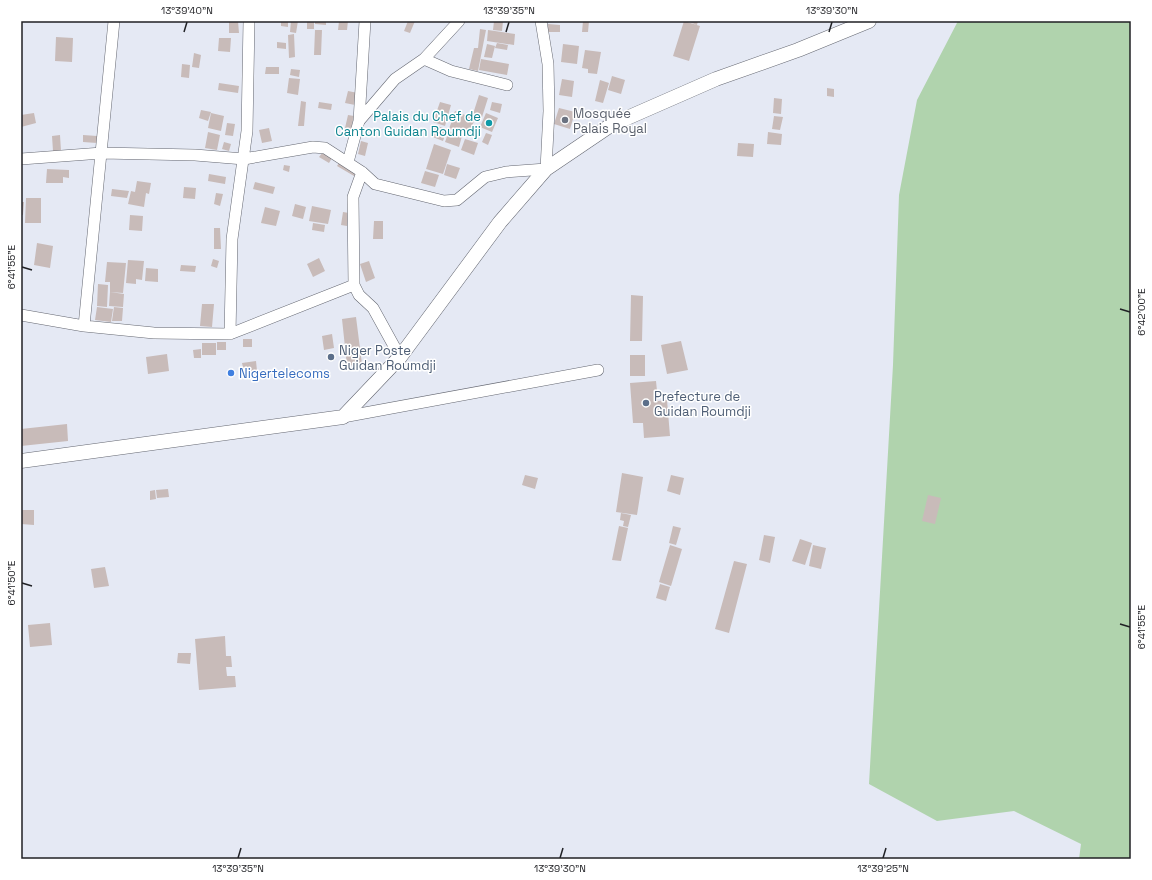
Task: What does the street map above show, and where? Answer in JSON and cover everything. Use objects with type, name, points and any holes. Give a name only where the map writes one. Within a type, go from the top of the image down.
[{"type":"street","points":[[84,326],[114,21]]},
{"type":"street","points":[[230,334],[232,239],[248,123],[249,21]]},
{"type":"street","points":[[348,162],[359,121],[365,21]]},
{"type":"street","points":[[359,121],[395,79],[424,59],[459,21]]},
{"type":"street","points":[[541,21],[548,64],[549,111],[546,169]]},
{"type":"street","points":[[343,417],[400,357],[500,222],[546,169],[611,125],[716,80],[798,50],[869,21]]},
{"type":"street","points":[[424,59],[451,71],[507,85]]},
{"type":"street","points":[[21,159],[102,153],[195,155],[244,159],[313,147],[325,148],[362,172],[375,184],[444,201],[457,200],[485,177],[506,172],[546,169]]},
{"type":"street","points":[[362,172],[353,197],[354,285],[360,295],[373,308],[400,357]]},
{"type":"street","points":[[21,315],[84,326],[154,332],[230,334],[354,285]]},
{"type":"street","points":[[21,461],[343,417],[598,370]]},
{"type":"green space","points":[[958,21],[1131,21],[1131,859],[1079,859],[1081,844],[1014,811],[937,821],[869,784],[893,365],[899,195],[917,100]]},
{"type":"building","points":[[229,21],[238,21],[239,33],[229,33]]},
{"type":"building","points":[[281,21],[288,21],[288,27],[281,26]]},
{"type":"building","points":[[291,21],[298,21],[296,33],[290,32]]},
{"type":"building","points":[[307,21],[314,21],[314,29],[307,29]]},
{"type":"building","points":[[315,21],[326,21],[326,25],[315,24]]},
{"type":"building","points":[[339,21],[348,21],[347,30],[338,30]]},
{"type":"building","points":[[408,21],[415,21],[410,33],[404,31]]},
{"type":"building","points":[[494,21],[503,21],[502,31],[493,30]]},
{"type":"building","points":[[583,21],[589,21],[588,32],[582,32]]},
{"type":"building","points":[[684,21],[700,26],[689,61],[673,56]]},
{"type":"building","points":[[687,21],[698,21],[697,25]]},
{"type":"building","points":[[548,24],[560,25],[560,32],[548,32]]},
{"type":"building","points":[[480,29],[486,30],[478,71],[469,69],[474,48],[478,48]]},
{"type":"building","points":[[315,30],[322,30],[321,55],[314,55]]},
{"type":"building","points":[[488,30],[515,34],[514,45],[487,41]]},
{"type":"building","points":[[294,34],[295,57],[289,58],[288,35]]},
{"type":"building","points":[[56,37],[73,38],[72,62],[55,61]]},
{"type":"building","points":[[219,38],[231,38],[230,52],[218,51]]},
{"type":"building","points":[[277,42],[286,43],[286,49],[277,48]]},
{"type":"building","points":[[497,43],[508,45],[507,50],[495,48]]},
{"type":"building","points":[[487,44],[495,46],[492,58],[484,57]]},
{"type":"building","points":[[563,44],[579,46],[577,64],[561,62]]},
{"type":"building","points":[[585,50],[601,52],[597,74],[588,73],[588,69],[582,68]]},
{"type":"building","points":[[194,53],[201,55],[199,68],[192,67]]},
{"type":"building","points":[[481,59],[509,64],[507,75],[479,70]]},
{"type":"building","points":[[182,64],[190,65],[189,78],[181,77]]},
{"type":"building","points":[[266,67],[279,67],[279,74],[265,74]]},
{"type":"building","points":[[291,69],[300,70],[299,77],[290,75]]},
{"type":"building","points":[[612,76],[625,80],[621,94],[608,90]]},
{"type":"building","points":[[289,78],[300,79],[298,95],[287,93]]},
{"type":"building","points":[[562,79],[574,81],[572,97],[559,95]]},
{"type":"building","points":[[600,80],[609,83],[603,103],[595,101]]},
{"type":"building","points":[[219,83],[239,86],[238,93],[218,90]]},
{"type":"building","points":[[827,88],[834,89],[834,97],[827,96]]},
{"type":"building","points":[[348,91],[358,93],[355,105],[345,103]]},
{"type":"building","points":[[479,95],[488,98],[482,117],[473,114]]},
{"type":"building","points":[[774,98],[782,99],[781,114],[773,113]]},
{"type":"building","points":[[301,101],[306,102],[304,126],[298,126]]},
{"type":"building","points":[[319,102],[332,104],[331,110],[318,108]]},
{"type":"building","points":[[440,102],[451,105],[445,126],[433,122]]},
{"type":"building","points":[[492,102],[502,104],[500,113],[490,110]]},
{"type":"building","points":[[559,108],[575,112],[570,129],[554,124]]},
{"type":"building","points":[[201,110],[211,112],[208,121],[199,118]]},
{"type":"building","points":[[455,111],[475,119],[468,136],[449,129]]},
{"type":"building","points":[[34,113],[36,123],[21,127],[21,115]]},
{"type":"building","points":[[211,113],[224,116],[221,131],[208,128]]},
{"type":"building","name":"Palais du Chef de Canton Guidan Roumdji","points":[[486,113],[498,118],[492,132],[480,127]]},
{"type":"building","points":[[348,115],[354,116],[351,129],[345,128]]},
{"type":"building","points":[[774,116],[783,117],[780,130],[772,129]]},
{"type":"building","points":[[227,123],[235,124],[233,136],[225,135]]},
{"type":"building","points":[[433,125],[447,129],[443,141],[430,136]]},
{"type":"building","points":[[269,128],[272,141],[262,143],[259,130]]},
{"type":"building","points":[[449,131],[462,136],[459,147],[445,142]]},
{"type":"building","points":[[208,132],[220,135],[217,150],[205,148]]},
{"type":"building","points":[[768,132],[782,134],[781,145],[767,144]]},
{"type":"building","points":[[486,133],[492,135],[488,145],[482,142]]},
{"type":"building","points":[[60,135],[61,151],[53,151],[52,136]]},
{"type":"building","points":[[83,135],[97,136],[97,143],[83,142]]},
{"type":"building","points":[[465,139],[478,143],[474,155],[461,150]]},
{"type":"building","points":[[361,141],[368,143],[365,156],[358,154]]},
{"type":"building","points":[[224,142],[231,144],[229,151],[222,149]]},
{"type":"building","points":[[738,143],[754,144],[753,157],[737,156]]},
{"type":"building","points":[[434,144],[451,150],[443,174],[426,169]]},
{"type":"building","points":[[323,152],[332,158],[329,163],[319,157]]},
{"type":"building","points":[[340,161],[357,172],[354,176],[337,166]]},
{"type":"building","points":[[447,164],[460,168],[456,179],[444,175]]},
{"type":"building","points":[[284,165],[290,166],[289,172],[283,170]]},
{"type":"building","points":[[47,169],[69,170],[69,178],[63,177],[63,183],[46,183]]},
{"type":"building","points":[[425,171],[439,175],[435,187],[421,183]]},
{"type":"building","points":[[209,174],[226,177],[225,184],[208,181]]},
{"type":"building","points":[[137,181],[151,183],[149,194],[146,193],[144,207],[128,204],[131,191],[135,192]]},
{"type":"building","points":[[255,182],[275,187],[273,194],[253,189]]},
{"type":"building","points":[[184,187],[196,188],[195,199],[183,198]]},
{"type":"building","points":[[112,189],[129,191],[127,198],[111,196]]},
{"type":"building","points":[[216,193],[223,194],[220,206],[214,204]]},
{"type":"building","points":[[26,198],[41,198],[41,223],[25,223]]},
{"type":"building","points":[[21,202],[24,202],[23,215],[21,215]]},
{"type":"building","points":[[295,204],[306,207],[303,219],[292,216]]},
{"type":"building","points":[[312,206],[331,210],[328,224],[309,221]]},
{"type":"building","points":[[265,207],[280,211],[276,226],[261,223]]},
{"type":"building","points":[[343,212],[349,213],[347,226],[341,225]]},
{"type":"building","points":[[130,215],[143,216],[142,231],[129,230]]},
{"type":"building","points":[[374,221],[383,221],[383,239],[373,239]]},
{"type":"building","points":[[313,223],[325,225],[324,232],[312,230]]},
{"type":"building","points":[[214,228],[220,228],[221,249],[214,249]]},
{"type":"building","points":[[37,243],[53,246],[50,268],[34,265]]},
{"type":"building","points":[[319,258],[325,271],[313,277],[307,264]]},
{"type":"building","points":[[213,259],[219,261],[217,268],[211,266]]},
{"type":"building","points":[[128,260],[144,261],[142,280],[136,279],[136,284],[126,283]]},
{"type":"building","points":[[369,261],[375,278],[366,282],[360,264]]},
{"type":"building","points":[[107,262],[126,263],[123,293],[110,292],[110,282],[105,282]]},
{"type":"building","points":[[181,265],[196,266],[195,272],[180,271]]},
{"type":"building","points":[[146,268],[158,269],[158,282],[145,281]]},
{"type":"building","points":[[98,284],[108,285],[107,307],[97,306]]},
{"type":"building","points":[[110,292],[124,294],[123,307],[109,306]]},
{"type":"building","points":[[631,295],[643,296],[642,341],[630,341]]},
{"type":"building","points":[[202,304],[214,304],[212,327],[200,326]]},
{"type":"building","points":[[97,307],[113,309],[111,322],[95,320]]},
{"type":"building","points":[[114,307],[123,308],[122,321],[112,321]]},
{"type":"building","points":[[356,317],[362,364],[347,366],[342,319]]},
{"type":"building","points":[[332,334],[334,348],[324,350],[322,336]]},
{"type":"building","points":[[243,339],[252,339],[252,347],[243,347]]},
{"type":"building","points":[[681,341],[688,370],[667,374],[661,345]]},
{"type":"building","points":[[217,342],[226,342],[226,350],[217,350]]},
{"type":"building","points":[[202,343],[216,343],[216,355],[202,355]]},
{"type":"building","points":[[201,349],[201,358],[194,358],[193,350]]},
{"type":"building","points":[[167,354],[169,371],[148,374],[146,357]]},
{"type":"building","points":[[630,355],[645,355],[645,376],[630,376]]},
{"type":"building","points":[[256,361],[257,371],[244,372],[242,363]]},
{"type":"building","points":[[656,381],[658,401],[667,400],[670,436],[644,438],[643,423],[633,423],[630,383]]},
{"type":"building","points":[[67,424],[68,441],[21,446],[21,429]]},
{"type":"building","points":[[622,473],[643,477],[637,515],[616,512]]},
{"type":"building","points":[[525,475],[538,478],[535,489],[522,485]]},
{"type":"building","points":[[671,475],[684,478],[680,495],[667,491]]},
{"type":"building","points":[[168,489],[169,497],[157,498],[156,490]]},
{"type":"building","points":[[155,490],[156,499],[150,500],[150,491]]},
{"type":"building","points":[[928,495],[941,498],[935,524],[922,521]]},
{"type":"building","points":[[21,510],[34,510],[34,525],[21,524]]},
{"type":"building","points":[[621,513],[631,515],[628,527],[623,526],[624,521],[620,520]]},
{"type":"building","points":[[619,526],[628,528],[621,561],[612,560]]},
{"type":"building","points":[[673,526],[681,528],[676,545],[669,543]]},
{"type":"building","points":[[764,535],[775,537],[770,563],[759,560]]},
{"type":"building","points":[[800,539],[812,543],[805,565],[792,561]]},
{"type":"building","points":[[670,545],[682,549],[671,586],[659,582]]},
{"type":"building","points":[[813,545],[826,548],[821,569],[809,566]]},
{"type":"building","points":[[734,561],[747,564],[729,633],[715,629]]},
{"type":"building","points":[[105,567],[109,586],[94,588],[91,569]]},
{"type":"building","points":[[660,584],[670,587],[666,601],[656,598]]},
{"type":"building","points":[[50,623],[52,645],[30,647],[28,625]]},
{"type":"building","points":[[225,636],[226,656],[231,656],[232,667],[226,667],[227,676],[235,676],[236,687],[199,690],[195,639]]},
{"type":"building","points":[[178,653],[191,653],[190,664],[177,663]]},
{"type":"place","name":"Mosquée Palais Royal","points":[[565,120]]},
{"type":"place","name":"Palais du Chef de Canton Guidan Roumdji","points":[[489,123]]},
{"type":"place","name":"Niger Poste Guidan Roumdji","points":[[331,357]]},
{"type":"place","name":"Nigertelecoms","points":[[231,373]]},
{"type":"place","name":"Prefecture de Guidan Roumdji","points":[[646,403]]}]
